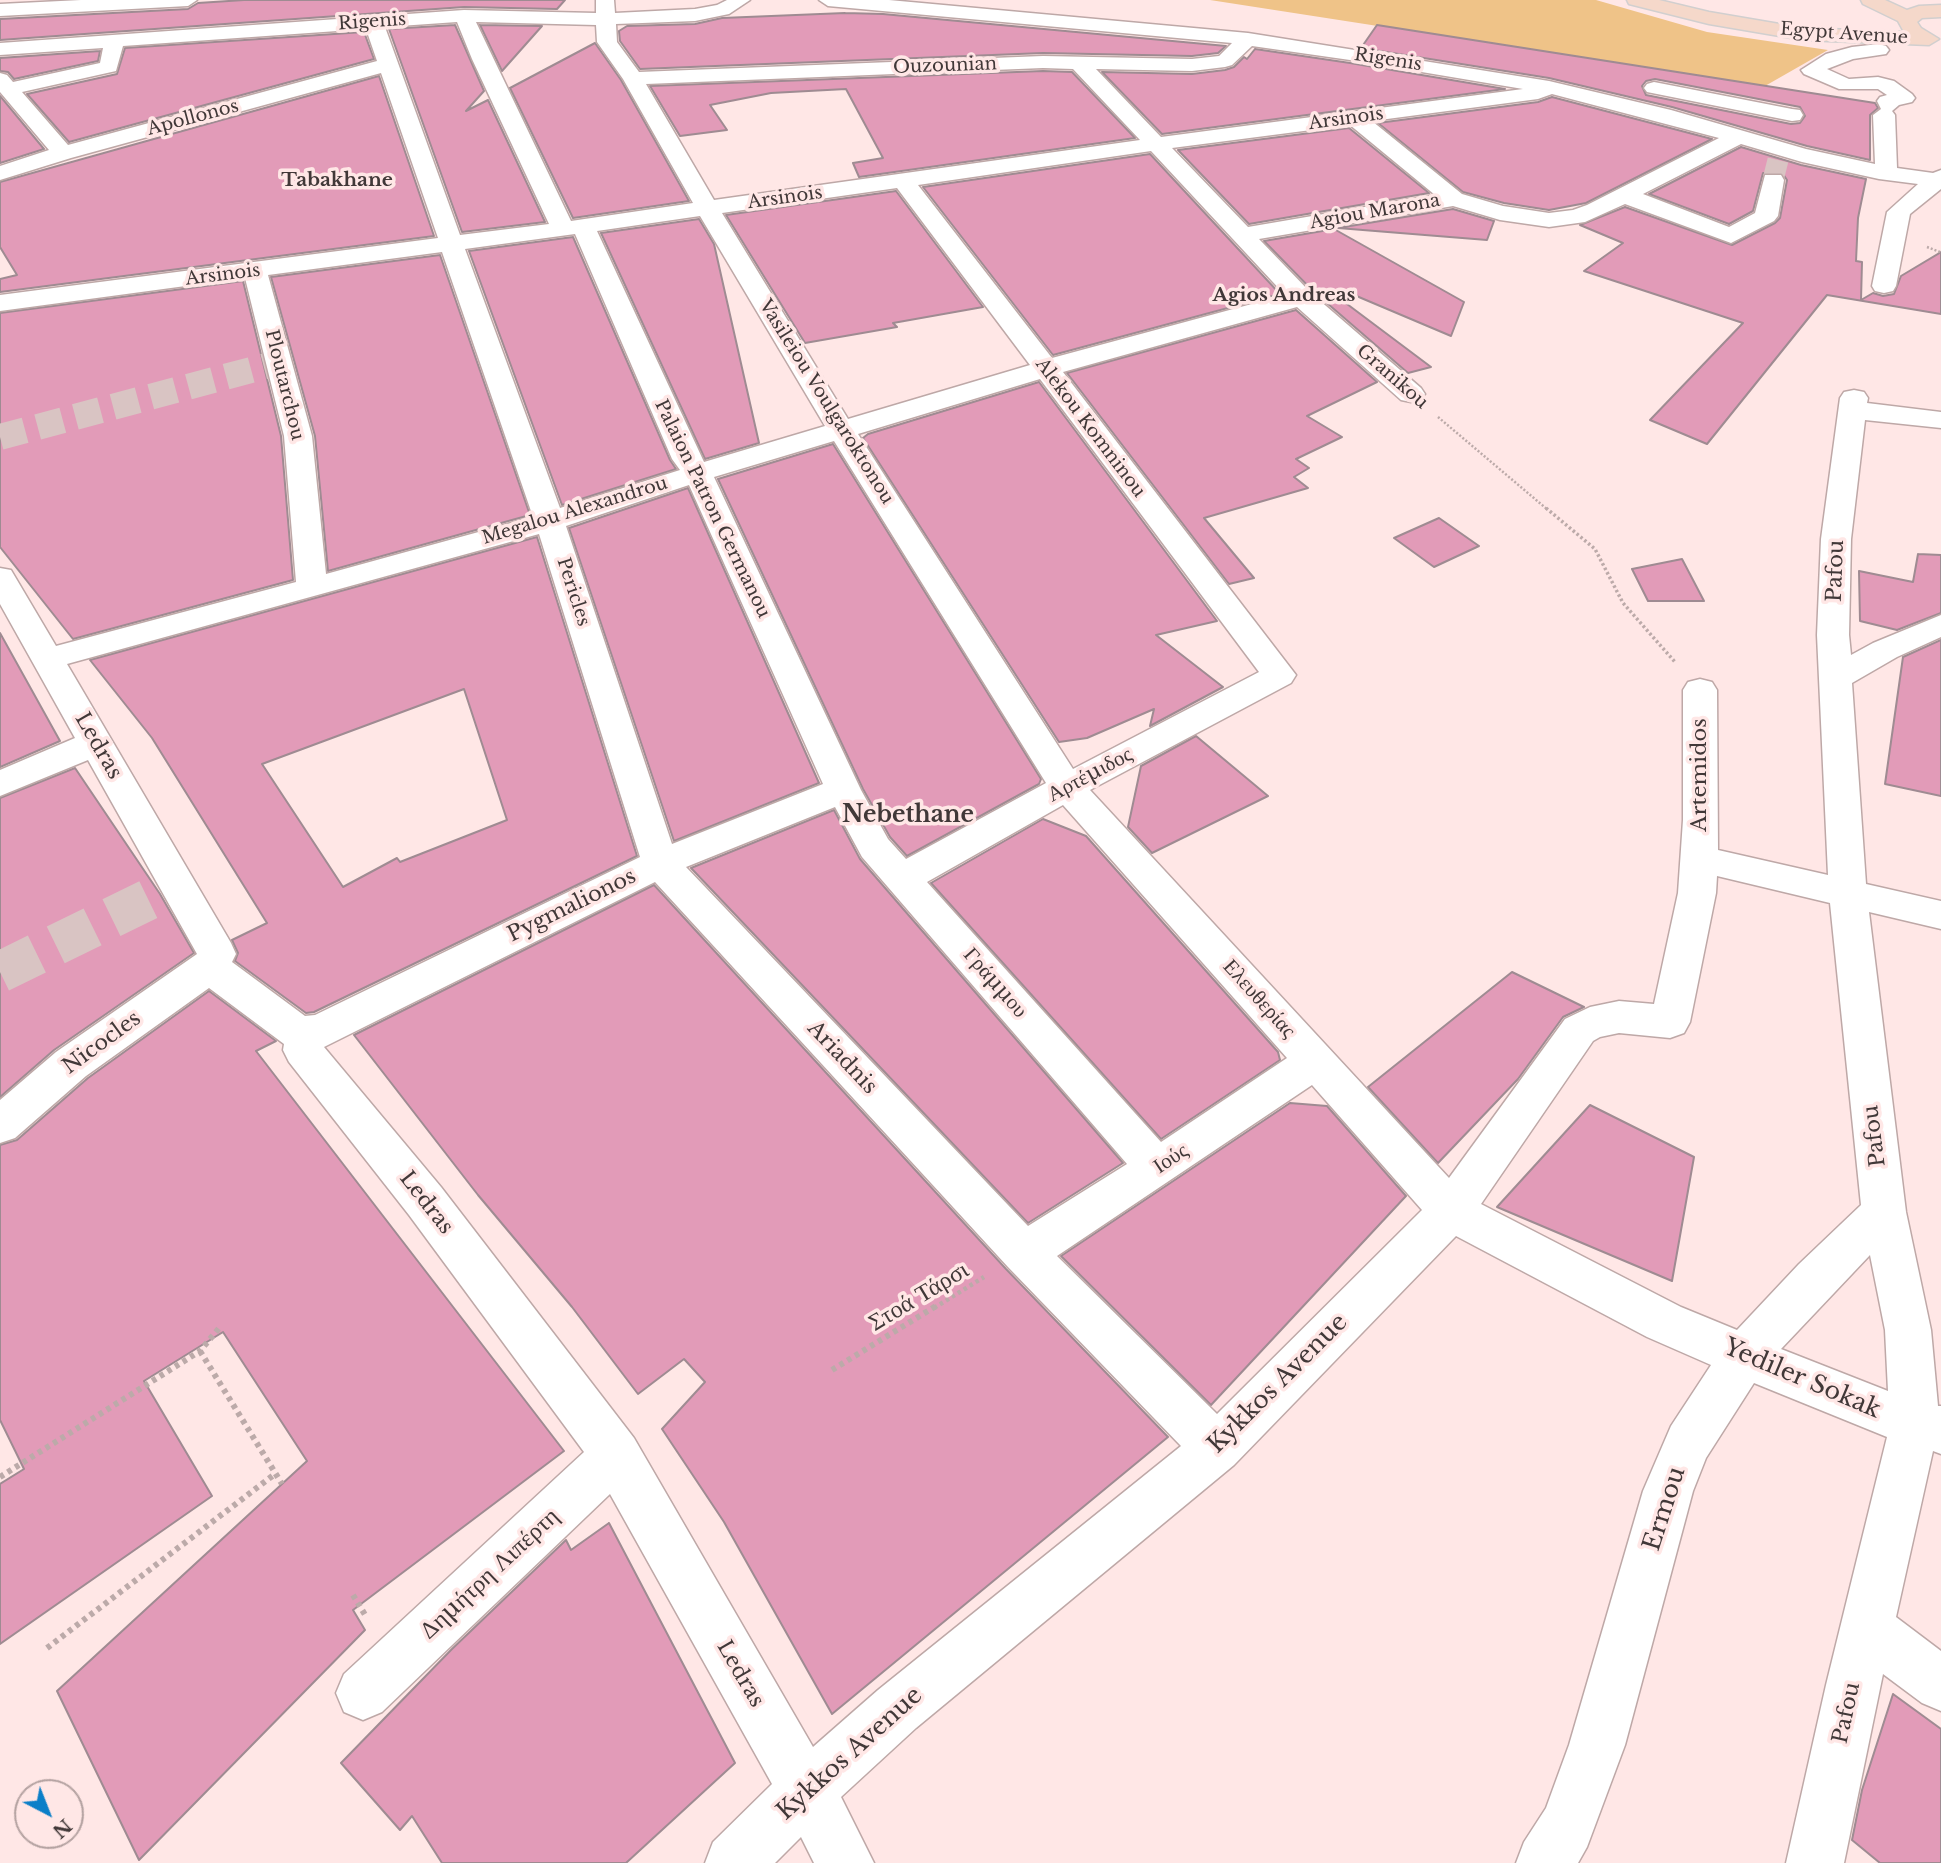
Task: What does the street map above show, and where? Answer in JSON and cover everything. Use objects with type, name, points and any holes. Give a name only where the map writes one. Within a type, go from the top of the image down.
[{"type":"main road","name":"Egypt Avenue","points":[[1636,0],[1709,18],[1803,34],[1935,41]]},
{"type":"main road","points":[[1870,0],[1919,12],[1940,11]]},
{"type":"main road","points":[[1907,9],[1906,22],[1910,29],[1935,41]]},
{"type":"street","points":[[0,10],[188,0]]},
{"type":"street","points":[[606,9],[627,0]]},
{"type":"street","name":"Rigenis","points":[[0,49],[464,16],[606,9],[707,14],[741,0]]},
{"type":"street","name":"Rigenis","points":[[828,0],[1248,39],[1412,58],[1636,108],[1738,137],[1777,163],[1939,178]]},
{"type":"street","points":[[1015,16],[1028,0]]},
{"type":"street","name":"Vasileiou Voulgaroktonou","points":[[606,9],[607,42],[633,78],[841,430],[1067,787]]},
{"type":"street","name":"Palaion Patron Germanou","points":[[464,16],[482,60],[573,228],[686,459],[698,473],[843,790]]},
{"type":"street","name":"Pericles","points":[[373,22],[549,520],[660,863]]},
{"type":"street","name":"Ouzounian","points":[[633,78],[1079,63],[1145,66],[1212,63],[1232,57],[1248,39]]},
{"type":"street","points":[[4,84],[108,66],[114,40]]},
{"type":"street","points":[[1879,50],[1852,52],[1826,61],[1811,70],[1846,85],[1886,85],[1905,98],[1887,101],[1886,167]]},
{"type":"street","name":"Granikou","points":[[1079,63],[1302,298],[1411,394]]},
{"type":"street","name":"Apollonos","points":[[0,173],[63,153],[387,65]]},
{"type":"street","name":"Arsinois","points":[[8,297],[255,271],[1538,93],[1553,75],[1583,73]]},
{"type":"street","points":[[4,84],[63,153]]},
{"type":"street","points":[[1636,84],[1792,115]]},
{"type":"street","points":[[1354,118],[1454,198]]},
{"type":"street","name":"Agiou Marona","points":[[1242,235],[1454,198],[1520,218],[1563,220],[1577,217],[1624,195],[1738,137]]},
{"type":"street","points":[[0,154],[10,154],[27,164]]},
{"type":"street","points":[[1624,195],[1731,236],[1766,216],[1777,163]]},
{"type":"street","points":[[1884,286],[1899,212],[1939,178]]},
{"type":"street","name":"Alekou Komninou","points":[[903,180],[1279,675]]},
{"type":"street","name":"Ploutarchou","points":[[255,271],[272,364],[298,436],[312,586]]},
{"type":"street","name":"Megalou Alexandrou","points":[[48,659],[499,536],[1044,369],[1302,298]]},
{"type":"street","name":"Pafou","points":[[1815,1863],[1866,1628],[1932,1412],[1908,1330],[1884,1212],[1848,892],[1833,635],[1836,539],[1854,404],[1941,421]]},
{"type":"street","name":"Ledras","points":[[0,577],[96,743],[169,888],[217,954],[210,967]]},
{"type":"street","points":[[1837,677],[1885,650],[1941,625]]},
{"type":"street","name":"Αρτέμιδος","points":[[903,878],[1067,787],[1279,675]]},
{"type":"street","name":"Artemidos","points":[[1700,690],[1700,859]]},
{"type":"street","points":[[0,784],[96,743]]},
{"type":"street","name":"Ελευθερίας","points":[[1067,787],[1451,1211]]},
{"type":"street","name":"Pygmalionos","points":[[307,1032],[321,1030],[660,863],[843,790]]},
{"type":"street","name":"Γράμμου","points":[[843,790],[875,848],[1157,1168]]},
{"type":"street","points":[[1700,859],[1941,915]]},
{"type":"street","name":"Kykkos Avenue","points":[[734,1863],[807,1790],[897,1709],[1217,1448],[1451,1211],[1580,1030],[1590,1023],[1619,1017],[1670,1022],[1697,894],[1700,859]]},
{"type":"street","name":"Ariadnis","points":[[660,863],[1024,1253],[1217,1448]]},
{"type":"street","points":[[210,967],[298,1033],[307,1032]]},
{"type":"street","name":"Nicocles","points":[[0,1125],[71,1063],[210,967]]},
{"type":"street","name":"Ledras","points":[[307,1032],[303,1050],[425,1201],[616,1455],[807,1790],[845,1863]]},
{"type":"street","name":"Ιούς","points":[[1024,1253],[1157,1168],[1315,1061]]},
{"type":"street","name":"Yediler Sokak","points":[[1451,1211],[1664,1322],[1870,1409],[1932,1412]]},
{"type":"street","name":"Ermou","points":[[1545,1863],[1567,1827],[1597,1745],[1668,1491],[1688,1443],[1745,1355],[1815,1279],[1884,1212]]},
{"type":"street","name":"Δημήτρη Λιπέρτη","points":[[363,1692],[616,1455]]},
{"type":"street","points":[[1866,1628],[1941,1684]]},
{"type":"path","name":"Granikou","points":[[1411,394],[1595,549],[1623,603],[1700,690]]},
{"type":"path","name":"Στοά Τάρσι","points":[[832,1370],[1024,1253]]},
{"type":"path","points":[[0,1477],[200,1351],[220,1327]]},
{"type":"path","points":[[200,1351],[282,1484]]},
{"type":"path","points":[[47,1648],[275,1474]]},
{"type":"shaded area","points":[[1210,0],[1596,0],[1707,32],[1828,50],[1765,86]]},
{"type":"building","points":[[244,0],[565,0],[557,9],[464,7],[0,40],[0,19],[188,9],[198,3]]},
{"type":"building","points":[[883,14],[1226,46],[1218,53],[1192,56],[1043,53],[640,69],[620,41],[619,31],[627,26],[695,24],[722,18]]},
{"type":"building","points":[[455,25],[484,91],[466,111],[488,100],[545,222],[462,232],[389,29]]},
{"type":"building","points":[[480,25],[542,26],[502,71]]},
{"type":"building","points":[[1377,25],[1875,103],[1878,108],[1870,115],[1870,160],[1807,146],[1672,107],[1549,78],[1361,48]],"holes":[[[1655,79],[1800,107],[1805,116],[1800,123],[1791,124],[1646,95],[1642,86],[1646,81]]]},
{"type":"building","points":[[364,32],[374,59],[69,142],[27,94],[117,74],[125,48]]},
{"type":"building","points":[[595,43],[621,80],[689,201],[573,218],[510,88]]},
{"type":"building","points":[[1255,49],[1505,89],[1162,134],[1102,72],[1192,74],[1225,70],[1234,67],[1244,57],[1247,59]]},
{"type":"building","points":[[100,51],[98,61],[14,79],[8,72],[0,71],[0,58]]},
{"type":"building","points":[[1072,72],[1135,138],[859,177],[853,163],[883,158],[846,89],[771,93],[710,105],[727,130],[680,136],[650,86]]},
{"type":"building","points":[[379,76],[434,236],[0,292],[0,279],[17,275],[0,247],[0,182]]},
{"type":"building","points":[[0,96],[44,149],[0,163]]},
{"type":"building","points":[[1552,97],[1712,139],[1586,203],[1549,210],[1504,203],[1463,192],[1378,123],[1538,102]]},
{"type":"building","points":[[1349,128],[1429,193],[1249,224],[1178,150]]},
{"type":"building","points":[[1741,147],[1801,165],[1866,179],[1858,218],[1856,261],[1862,262],[1861,300],[1873,293],[1883,296],[1894,294],[1901,276],[1941,252],[1941,314],[1827,295],[1707,444],[1650,420],[1743,323],[1584,271],[1623,243],[1580,225],[1625,207],[1732,245],[1780,218],[1787,180],[1783,174],[1763,173],[1753,211],[1729,224],[1649,194]]},
{"type":"building","points":[[1150,154],[1280,294],[1053,355],[923,187]]},
{"type":"building","points":[[896,191],[983,307],[893,323],[897,327],[805,343],[726,215]]},
{"type":"building","points":[[1453,209],[1494,221],[1487,240],[1338,228]]},
{"type":"building","points":[[699,219],[714,244],[759,443],[705,459],[601,233]]},
{"type":"building","points":[[1334,229],[1464,302],[1451,336],[1347,292],[1343,301],[1431,367],[1408,373],[1313,291],[1264,241]]},
{"type":"building","points":[[573,237],[676,469],[562,505],[469,251]]},
{"type":"building","points":[[440,255],[530,515],[328,571],[315,436],[271,277]]},
{"type":"building","points":[[243,281],[281,436],[293,580],[73,639],[0,547],[0,313]]},
{"type":"building","points":[[1296,310],[1377,382],[1307,416],[1342,437],[1296,459],[1309,468],[1294,477],[1308,488],[1204,518],[1254,578],[1229,584],[1067,373]]},
{"type":"building","points":[[1039,382],[1217,621],[1156,635],[1223,687],[1150,726],[1154,709],[1087,738],[1059,742],[863,438],[868,434]]},
{"type":"building","points":[[833,444],[1041,779],[1039,784],[907,856],[890,837],[863,789],[718,479]]},
{"type":"building","points":[[688,488],[819,783],[674,841],[569,528]]},
{"type":"building","points":[[1439,518],[1479,546],[1434,567],[1394,538]]},
{"type":"building","points":[[537,537],[637,856],[314,1012],[306,1013],[235,961],[238,953],[232,940],[267,923],[152,738],[90,660]],"holes":[[[464,689],[507,820],[400,862],[397,858],[343,887],[262,764]]]},
{"type":"building","points":[[1918,554],[1941,555],[1941,613],[1897,630],[1860,621],[1859,571],[1913,582]]},
{"type":"building","points":[[1682,559],[1704,601],[1648,601],[1632,569]]},
{"type":"building","points":[[0,633],[60,741],[0,767]]},
{"type":"building","points":[[1941,640],[1941,796],[1885,784],[1903,657]]},
{"type":"building","points":[[1196,736],[1268,796],[1152,853],[1128,827],[1141,766]]},
{"type":"building","points":[[75,768],[160,894],[194,953],[54,1050],[0,1097],[0,798]]},
{"type":"building","points":[[834,810],[860,859],[1123,1163],[1028,1223],[691,868]]},
{"type":"building","points":[[1043,819],[1086,836],[1278,1052],[1280,1060],[1161,1139],[931,883]]},
{"type":"building","points":[[654,885],[1006,1269],[1168,1437],[832,1714],[724,1522],[662,1429],[705,1382],[684,1359],[638,1394],[572,1307],[478,1195],[354,1035]]},
{"type":"building","points":[[1512,972],[1584,1007],[1563,1017],[1518,1079],[1438,1163],[1368,1087]]},
{"type":"building","points":[[209,991],[276,1041],[256,1051],[564,1451],[353,1610],[365,1630],[139,1860],[57,1691],[307,1461],[223,1332],[144,1381],[212,1496],[0,1644],[0,1484],[24,1469],[0,1420],[0,1145],[17,1140],[88,1078]]},
{"type":"building","points":[[1290,1103],[1327,1106],[1406,1196],[1211,1405],[1061,1256]]},
{"type":"building","points":[[1590,1105],[1694,1157],[1672,1281],[1497,1207]]},
{"type":"building","points":[[609,1523],[735,1763],[626,1863],[442,1863],[412,1816],[400,1830],[341,1763],[452,1649],[566,1540],[571,1550]]},
{"type":"building","points":[[1893,1694],[1941,1729],[1941,1863],[1880,1863],[1852,1840],[1862,1790]]},
{"type":"tunnel","points":[[1773,180],[1778,160]]},
{"type":"tunnel","points":[[0,437],[266,366]]},
{"type":"tunnel","points":[[0,972],[160,894]]},
{"type":"district","name":"Tabakhane","points":[[337,181]]},
{"type":"district","name":"Agios Andreas","points":[[1284,296]]},
{"type":"district","name":"Nebethane","points":[[908,816]]}]
